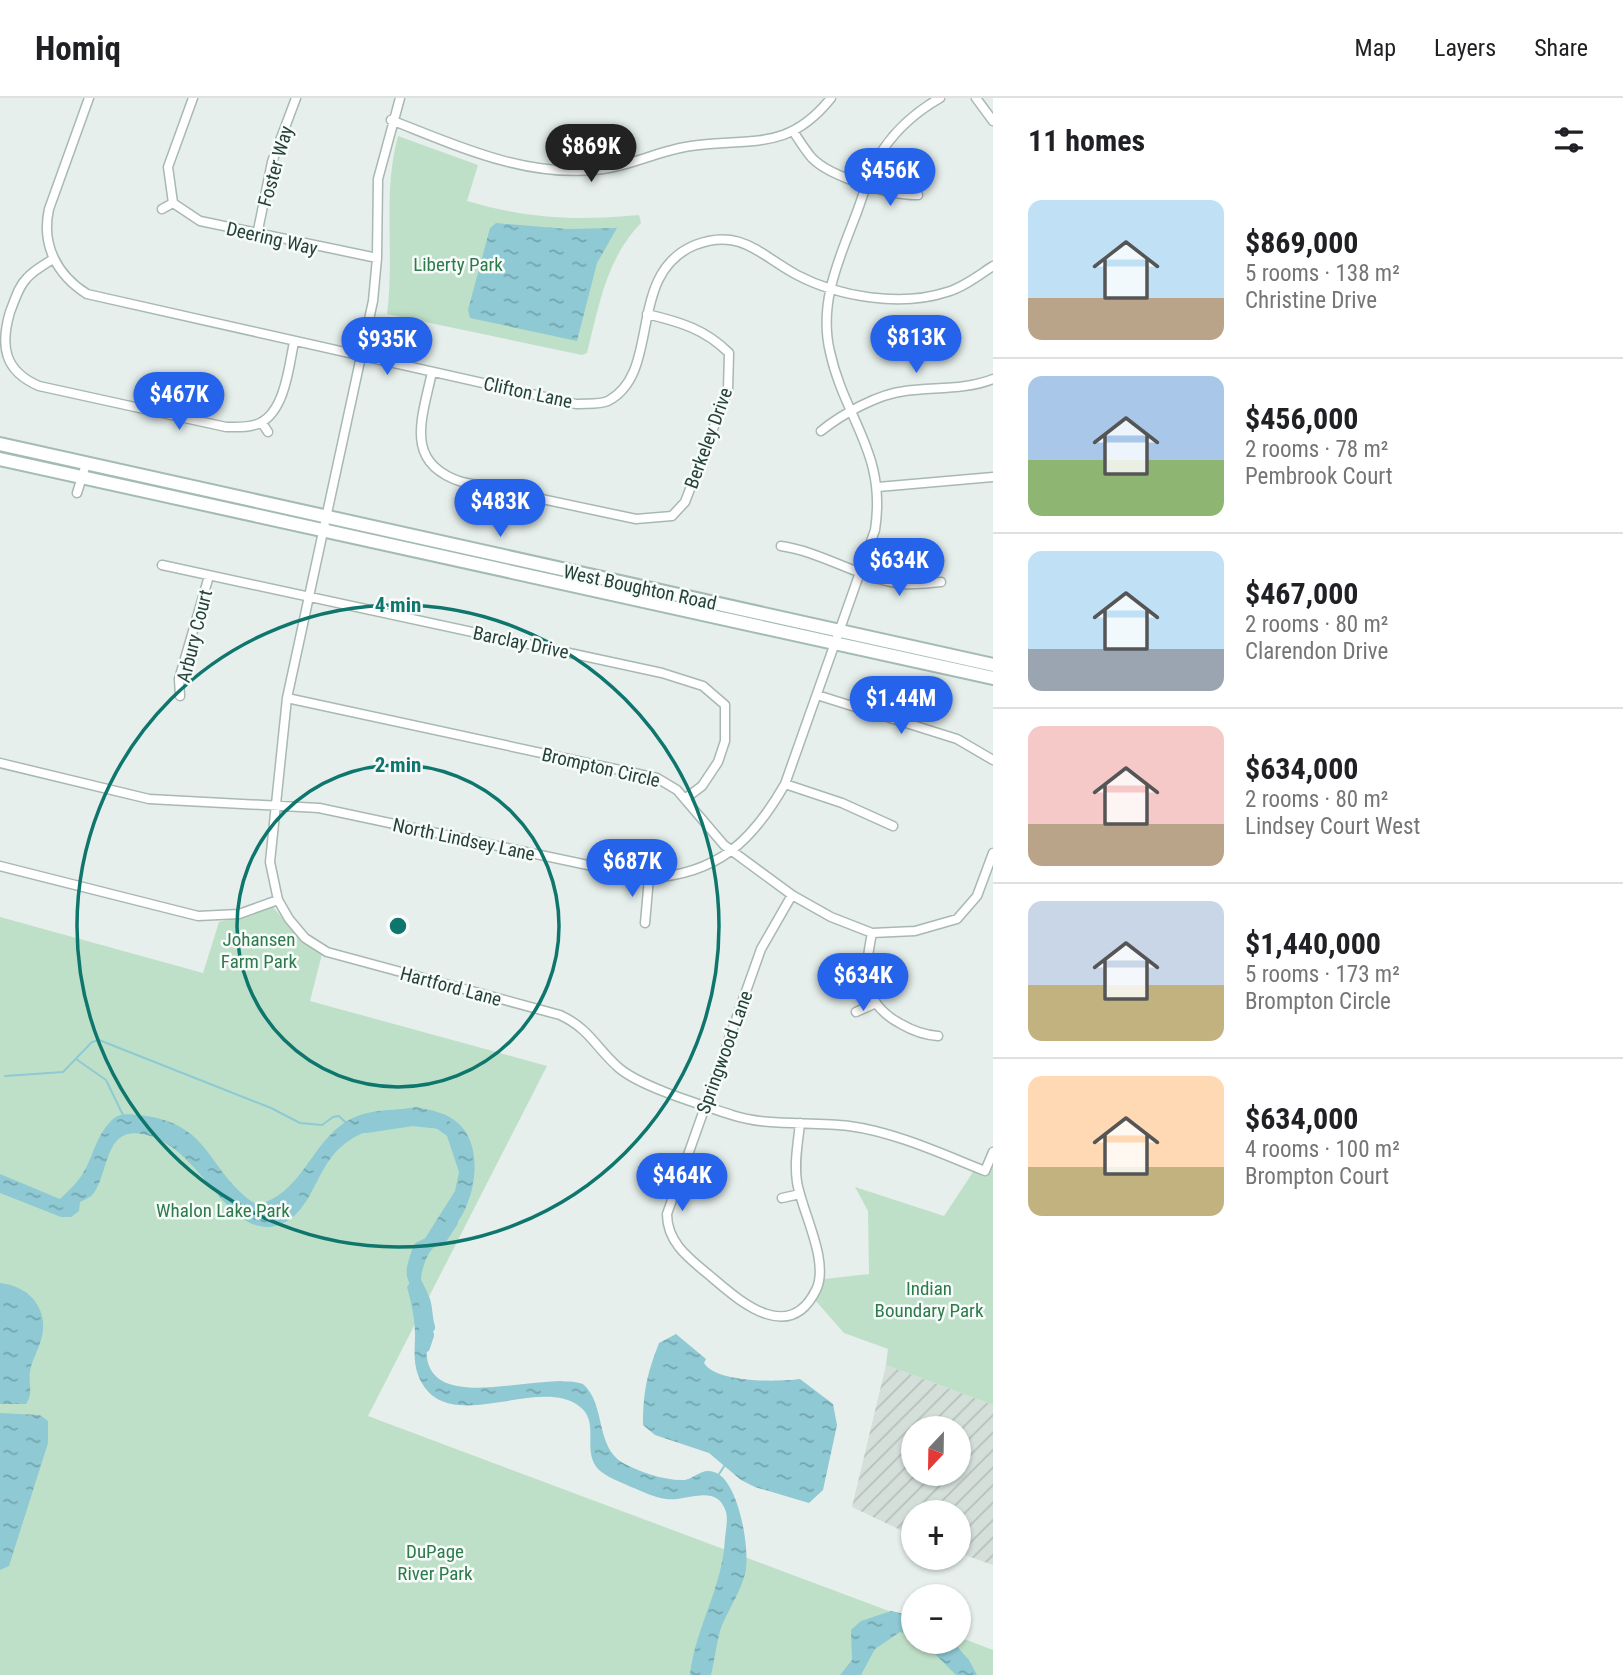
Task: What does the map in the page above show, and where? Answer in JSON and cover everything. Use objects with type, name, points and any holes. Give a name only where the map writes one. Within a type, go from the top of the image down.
[{"type":"main road","name":"West Boughton Road","points":[[0,444],[326,525]]},
{"type":"main road","name":"West Boughton Road","points":[[0,459],[82,478],[326,525],[838,638],[993,678]]},
{"type":"main road","name":"West Boughton Road","points":[[838,638],[993,665]]},
{"type":"street","name":"Clifton Lane","points":[[89,98],[49,209],[46,240],[53,259],[74,286],[94,298],[576,404],[608,401],[623,387],[634,368],[654,288],[665,268],[690,248],[714,241],[732,240],[751,245],[795,274],[830,288],[880,298],[942,293],[958,288],[993,266]]},
{"type":"street","points":[[162,209],[173,203],[168,167],[193,98]]},
{"type":"street","name":"Foster Way","points":[[257,235],[272,162],[296,98]]},
{"type":"street","name":"Hartford Lane","points":[[400,98],[391,120],[378,179],[377,258],[373,301],[287,698],[270,862],[278,900],[295,928],[327,952],[560,1016],[585,1029],[609,1058],[629,1075],[706,1105],[743,1118],[850,1126],[898,1138],[985,1171],[993,1152]]},
{"type":"street","points":[[391,120],[490,158],[513,164],[568,171],[622,166],[688,146],[754,143],[793,131],[820,112],[831,98]]},
{"type":"street","name":"North Lindsey Lane","points":[[0,763],[149,799],[278,804],[333,810],[649,878],[678,876],[702,868],[732,851],[765,821],[785,784],[875,530],[878,487],[868,444],[830,352],[827,324],[830,288],[867,184],[885,147],[914,115],[940,98]]},
{"type":"street","points":[[976,98],[993,121]]},
{"type":"street","points":[[793,131],[813,159],[825,168],[900,196],[918,195]]},
{"type":"street","name":"Deering Way","points":[[173,203],[200,221],[377,258]]},
{"type":"street","points":[[53,259],[27,278],[17,294],[4,334],[5,364],[39,386],[226,427],[251,426],[262,422],[272,412],[284,386],[294,342]]},
{"type":"street","name":"Berkeley Drive","points":[[432,372],[421,444],[426,459],[445,475],[462,482],[635,519],[672,516],[685,502],[728,390],[729,353],[716,340],[694,326],[647,314]]},
{"type":"street","points":[[821,431],[853,411],[903,391],[971,385],[993,379]]},
{"type":"street","points":[[262,422],[268,432]]},
{"type":"street","points":[[77,493],[86,464]]},
{"type":"street","points":[[878,487],[993,477]]},
{"type":"street","points":[[781,546],[805,551],[905,584],[942,582]]},
{"type":"street","name":"Barclay Drive","points":[[162,565],[662,673],[702,686],[725,705],[725,741],[708,778],[686,799]]},
{"type":"street","name":"Arbury Court","points":[[180,696],[179,679],[209,576]]},
{"type":"street","points":[[817,695],[957,739],[993,760]]},
{"type":"street","name":"Brompton Circle","points":[[287,698],[644,775],[669,783],[732,851],[792,895],[831,917],[872,933],[915,932],[957,919],[977,895],[993,853]]},
{"type":"street","points":[[785,784],[842,803],[893,826]]},
{"type":"street","points":[[0,866],[198,916],[239,914],[278,900]]},
{"type":"street","points":[[645,923],[649,878]]},
{"type":"street","name":"Springwood Lane","points":[[792,895],[761,949],[669,1204],[669,1231],[677,1246],[746,1306],[763,1314],[782,1315],[799,1309],[811,1299],[818,1283],[819,1260],[800,1194],[796,1163],[800,1123]]},
{"type":"street","points":[[872,933],[866,970],[874,1003],[904,1026],[924,1035],[938,1036]]},
{"type":"street","points":[[856,1012],[874,1003]]},
{"type":"street","points":[[782,1198],[800,1194]]},
{"type":"shaded area","points":[[886,1365],[993,1405],[993,1565],[971,1557],[971,1500],[901,1500],[901,1530],[852,1507]]},
{"type":"green space","name":"Liberty Park","points":[[398,136],[478,165],[467,201],[511,212],[552,217],[639,215],[641,223],[619,252],[605,284],[587,353],[582,355],[387,314],[391,180]]},
{"type":"green space","name":"Whalon Lake Park","points":[[273,907],[299,938],[322,954],[310,1001],[547,1066],[368,1416],[901,1616],[901,1654],[971,1654],[971,1642],[993,1650],[993,1675],[0,1675],[0,917],[203,973],[219,922]]},
{"type":"green space","name":"Indian Boundary Park","points":[[993,1152],[993,1405],[886,1365],[888,1349],[844,1333],[815,1300],[824,1279],[869,1274],[868,1211],[855,1187],[944,1216],[973,1172],[985,1170]]},
{"type":"water","points":[[496,223],[567,229],[617,228],[597,263],[577,341],[470,318],[468,310],[490,228]]},
{"type":"water","points":[[416,1107],[440,1113],[460,1125],[472,1146],[475,1172],[465,1210],[455,1226],[435,1245],[422,1272],[421,1296],[429,1327],[425,1329],[428,1335],[428,1362],[439,1379],[457,1386],[482,1388],[562,1381],[583,1384],[595,1403],[608,1447],[623,1463],[645,1473],[669,1479],[685,1480],[709,1471],[723,1478],[730,1488],[741,1518],[746,1564],[740,1588],[721,1628],[711,1675],[690,1675],[697,1641],[723,1556],[727,1518],[722,1503],[708,1495],[674,1499],[653,1496],[605,1474],[593,1461],[589,1420],[585,1413],[579,1406],[561,1398],[539,1397],[469,1405],[448,1403],[431,1394],[418,1375],[414,1322],[407,1287],[412,1280],[412,1267],[419,1248],[455,1191],[459,1172],[447,1136],[425,1120],[371,1130],[351,1140],[332,1157],[303,1206],[294,1216],[284,1223],[270,1227],[254,1225],[239,1216],[182,1155],[165,1143],[147,1135],[133,1133],[122,1136],[115,1143],[98,1185],[92,1195],[80,1202],[79,1211],[71,1217],[61,1217],[0,1193],[0,1174],[60,1199],[82,1175],[98,1139],[107,1126],[119,1116],[132,1114],[163,1120],[181,1127],[206,1150],[240,1192],[257,1205],[284,1191],[322,1144],[344,1123],[371,1112]]},
{"type":"water","points":[[0,1283],[29,1294],[43,1319],[41,1340],[31,1368],[30,1392],[26,1404],[0,1404]]},
{"type":"water","points":[[676,1334],[706,1359],[704,1363],[711,1370],[748,1380],[800,1379],[833,1404],[837,1425],[823,1490],[809,1503],[755,1487],[741,1480],[709,1453],[655,1435],[643,1425],[645,1393],[655,1354],[659,1343]]},
{"type":"water","points":[[0,1413],[40,1415],[48,1421],[48,1443],[9,1566],[0,1570]]},
{"type":"water","points":[[891,1611],[901,1613],[901,1632],[875,1649],[861,1675],[840,1675],[852,1660],[851,1630],[861,1621]]},
{"type":"water","points":[[935,1654],[964,1654],[977,1675],[956,1675]]},
{"type":"waterway","points":[[5,1076],[63,1072],[92,1042],[99,1040],[271,1108],[300,1123],[322,1125],[339,1116],[345,1122]]},
{"type":"waterway","points":[[76,1059],[106,1080],[123,1115]]},
{"type":"waterway","points":[[366,1127],[412,1120],[441,1123]]},
{"type":"waterway","points":[[424,1347],[428,1335],[425,1329],[429,1327],[424,1300],[413,1275],[413,1265],[419,1248],[442,1237],[452,1222]]},
{"type":"waterway","points":[[719,1474],[725,1465]]},
{"type":"park label","name":"Johansen Farm Park","points":[[259,950]]},
{"type":"park label","name":"DuPage River Park","points":[[435,1562]]}]
